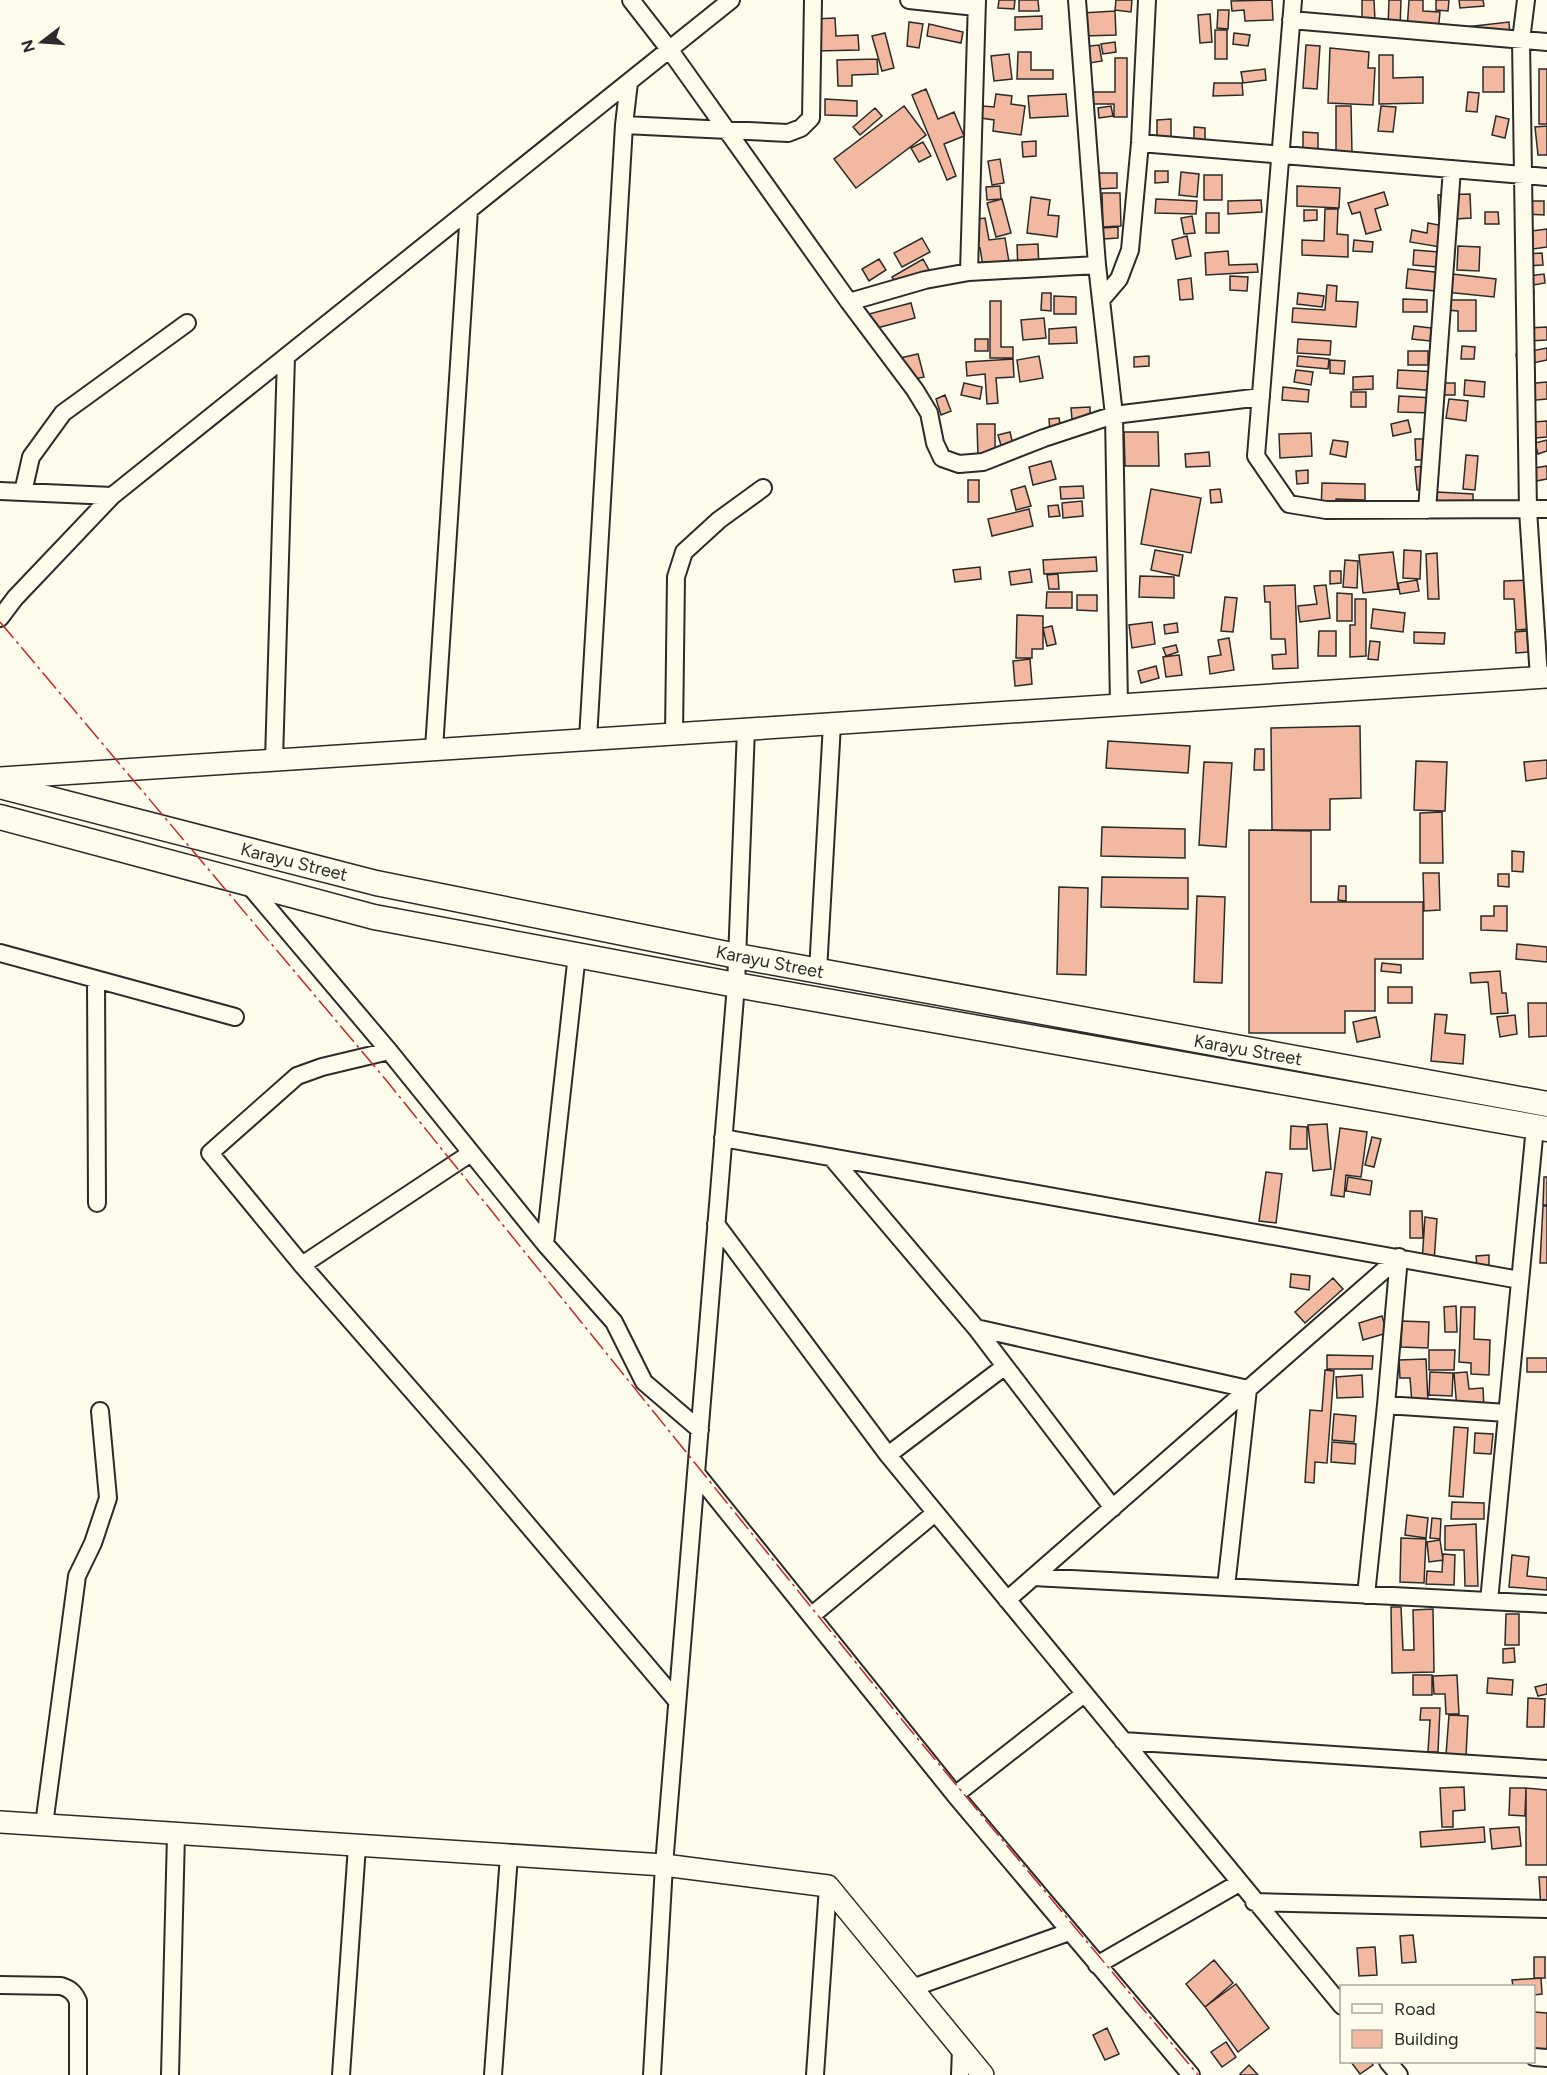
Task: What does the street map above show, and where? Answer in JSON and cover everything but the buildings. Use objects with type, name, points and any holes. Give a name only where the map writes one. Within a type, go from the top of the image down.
[{"type":"main road","name":"Karayu Street","points":[[0,786],[376,883],[737,956],[1547,1104]]},
{"type":"main road","name":"Karayu Street","points":[[0,817],[374,916],[736,985],[1541,1128]]},
{"type":"street","points":[[631,0],[669,49],[849,302],[915,390],[929,413],[935,443],[942,458],[958,464],[983,462],[1044,438],[1114,415],[1261,398]]},
{"type":"street","points":[[0,618],[15,598],[112,496],[731,0]]},
{"type":"street","points":[[624,125],[788,133],[801,128],[811,118],[813,0]]},
{"type":"street","points":[[909,0],[977,4],[969,272]]},
{"type":"street","points":[[1077,0],[1097,265],[1114,415],[1119,705]]},
{"type":"street","points":[[1101,300],[1119,279],[1130,250],[1140,143],[1147,0]]},
{"type":"street","points":[[1293,0],[1256,456],[1289,504],[1326,510],[1547,509]]},
{"type":"street","points":[[0,778],[1543,677],[1528,510],[1521,40],[1526,0]]},
{"type":"street","points":[[1291,20],[1547,42]]},
{"type":"street","points":[[588,739],[624,125],[629,82]]},
{"type":"street","points":[[1140,143],[1547,177]]},
{"type":"street","points":[[1427,510],[1452,169]]},
{"type":"street","points":[[434,749],[469,210]]},
{"type":"street","points":[[849,302],[925,280],[969,272],[1097,265]]},
{"type":"street","points":[[23,492],[31,457],[63,413],[188,323]]},
{"type":"street","points":[[274,760],[286,357]]},
{"type":"street","points":[[674,734],[676,577],[684,552],[720,520],[763,488]]},
{"type":"street","points":[[0,491],[112,496]]},
{"type":"street","points":[[818,971],[832,724]]},
{"type":"street","points":[[652,2075],[664,1865],[736,985],[746,729]]},
{"type":"street","points":[[247,883],[389,1051],[545,1244],[614,1322],[644,1382],[699,1430]]},
{"type":"street","points":[[0,953],[235,1017]]},
{"type":"street","points":[[545,1244],[577,954]]},
{"type":"street","points":[[96,979],[97,1203]]},
{"type":"street","points":[[389,1051],[322,1067],[297,1076],[210,1153],[302,1265],[476,1464],[677,1701]]},
{"type":"street","points":[[1489,1601],[1520,1280],[1541,1128]]},
{"type":"street","points":[[723,1138],[1520,1280]]},
{"type":"street","points":[[302,1265],[471,1153]]},
{"type":"street","points":[[832,1158],[976,1328],[1113,1508]]},
{"type":"street","points":[[716,1224],[888,1455],[1340,2005]]},
{"type":"street","points":[[1007,1600],[1398,1257]]},
{"type":"street","points":[[1366,1595],[1386,1406],[1398,1257]]},
{"type":"street","points":[[976,1328],[1248,1389]]},
{"type":"street","points":[[888,1455],[1004,1367]]},
{"type":"street","points":[[1226,1587],[1248,1389]]},
{"type":"street","points":[[1386,1406],[1507,1413]]},
{"type":"street","points":[[44,1825],[77,1576],[93,1543],[108,1498],[100,1411]]},
{"type":"street","points":[[696,1473],[955,1796],[1191,2075]]},
{"type":"street","points":[[811,1616],[935,1513]]},
{"type":"street","points":[[1033,1577],[1547,1605]]},
{"type":"street","points":[[955,1796],[1084,1694]]},
{"type":"street","points":[[1123,1741],[1547,1769]]},
{"type":"street","points":[[0,1822],[664,1865],[828,1886],[983,2075]]},
{"type":"street","points":[[170,2075],[177,1834]]},
{"type":"street","points":[[341,2075],[357,1846]]},
{"type":"street","points":[[493,2075],[509,1855]]},
{"type":"street","points":[[1097,1965],[1239,1883]]},
{"type":"street","points":[[815,2075],[828,1886]]},
{"type":"street","points":[[1254,1902],[1547,1909]]},
{"type":"street","points":[[912,1988],[1069,1932]]},
{"type":"street","points":[[0,1985],[61,1986],[70,1989],[78,2001],[78,2075]]},
{"type":"street","points":[[960,2075],[961,2049]]},
{"type":"street","points":[[1390,2063],[1399,2075]]},
{"type":"power","points":[[0,622],[386,1080],[903,1721],[1198,2075]]}]
